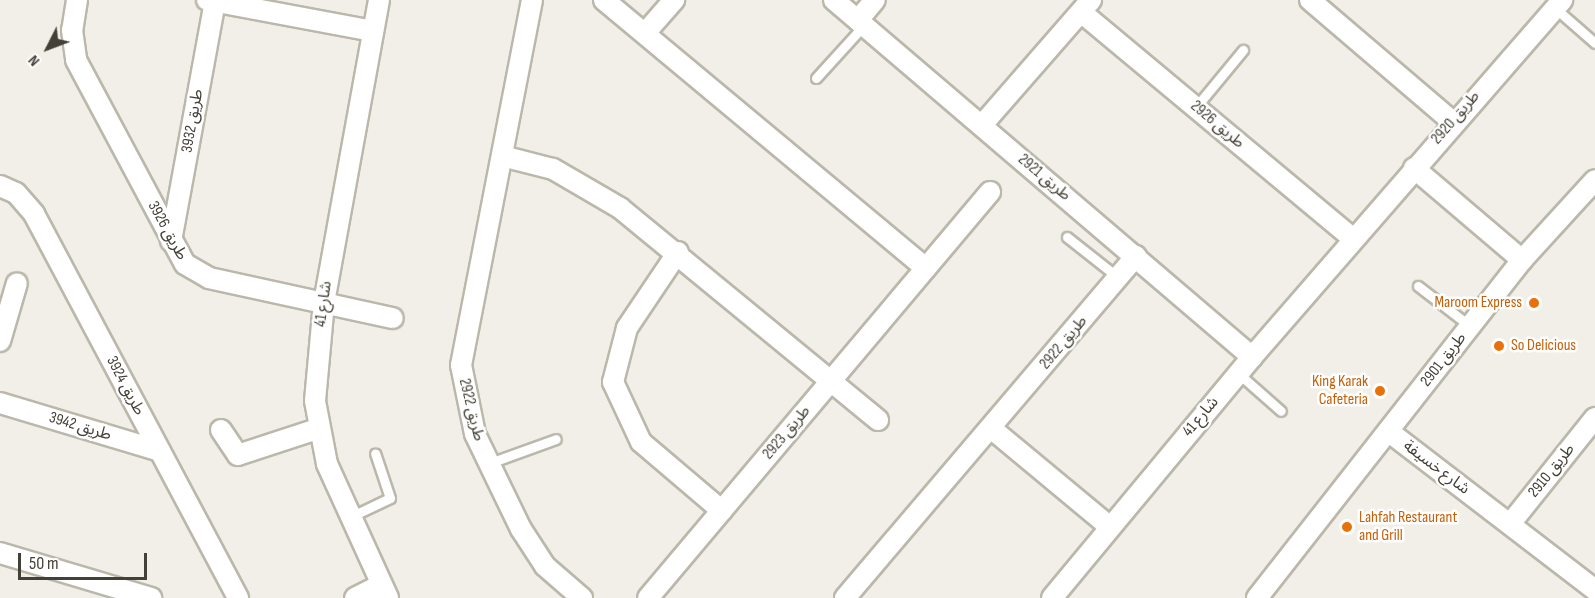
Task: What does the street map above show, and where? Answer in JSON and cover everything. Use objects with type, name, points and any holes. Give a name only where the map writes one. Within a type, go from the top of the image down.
[{"type":"street","name":"طريق 3926","points":[[77,0],[72,30],[76,60],[185,264],[200,275],[393,318]]},
{"type":"street","name":"شارع 41","points":[[379,0],[324,302],[317,429],[350,517],[384,591]]},
{"type":"street","name":"طريق 2922","points":[[532,0],[461,365],[465,397],[488,464],[545,566],[582,598]]},
{"type":"street","points":[[604,0],[646,32],[926,268]]},
{"type":"street","points":[[646,32],[674,0]]},
{"type":"street","name":"طريق 2921","points":[[834,0],[1252,357]]},
{"type":"street","points":[[861,22],[875,0]]},
{"type":"street","points":[[1310,0],[1453,122]]},
{"type":"street","name":"طريق 3932","points":[[171,241],[211,1],[373,31]]},
{"type":"street","name":"طريق 2920","points":[[1353,239],[1555,3]]},
{"type":"street","name":"طريق 2926","points":[[982,125],[1086,6],[1196,107],[1353,239]]},
{"type":"street","points":[[502,156],[553,169],[586,186],[678,252],[878,420]]},
{"type":"street","points":[[1414,168],[1522,260]]},
{"type":"street","name":"طريق 2901","points":[[1388,431],[1522,260],[1595,180]]},
{"type":"street","name":"طريق 3924","points":[[0,186],[16,193],[34,214],[238,598]]},
{"type":"street","name":"طريق 2923","points":[[648,598],[990,192]]},
{"type":"street","name":"شارع 41","points":[[1052,598],[1109,526],[1353,239]]},
{"type":"street","points":[[678,252],[627,328],[613,382],[641,442],[722,511]]},
{"type":"street","name":"طريق 2922","points":[[845,598],[992,429],[1136,256]]},
{"type":"street","points":[[0,341],[17,283]]},
{"type":"street","name":"طريق 3942","points":[[0,403],[160,451]]},
{"type":"street","name":"طريق 2910","points":[[1510,524],[1595,418]]},
{"type":"street","points":[[221,430],[238,455],[317,429]]},
{"type":"street","points":[[992,429],[1109,526]]},
{"type":"street","name":"شارع خسيفة","points":[[1257,598],[1388,431],[1595,590]]},
{"type":"street","points":[[0,554],[124,594],[151,598]]},
{"type":"street","points":[[355,598],[384,591]]},
{"type":"lane","points":[[1555,3],[1595,44]]},
{"type":"lane","points":[[816,78],[861,22]]},
{"type":"lane","points":[[1196,107],[1243,50]]},
{"type":"lane","points":[[1067,237],[1119,278]]},
{"type":"lane","points":[[1418,286],[1470,327]]},
{"type":"lane","points":[[1238,373],[1281,411]]},
{"type":"lane","points":[[488,464],[556,439]]},
{"type":"lane","points":[[350,517],[390,498],[375,453]]},
{"type":"place","name":"Maroom Express","points":[[1534,303]]},
{"type":"place","name":"So Delicious","points":[[1499,346]]},
{"type":"place","name":"King Karak Cafeteria","points":[[1380,391]]},
{"type":"place","name":"Lahfah Restaurant and Grill","points":[[1347,527]]}]
